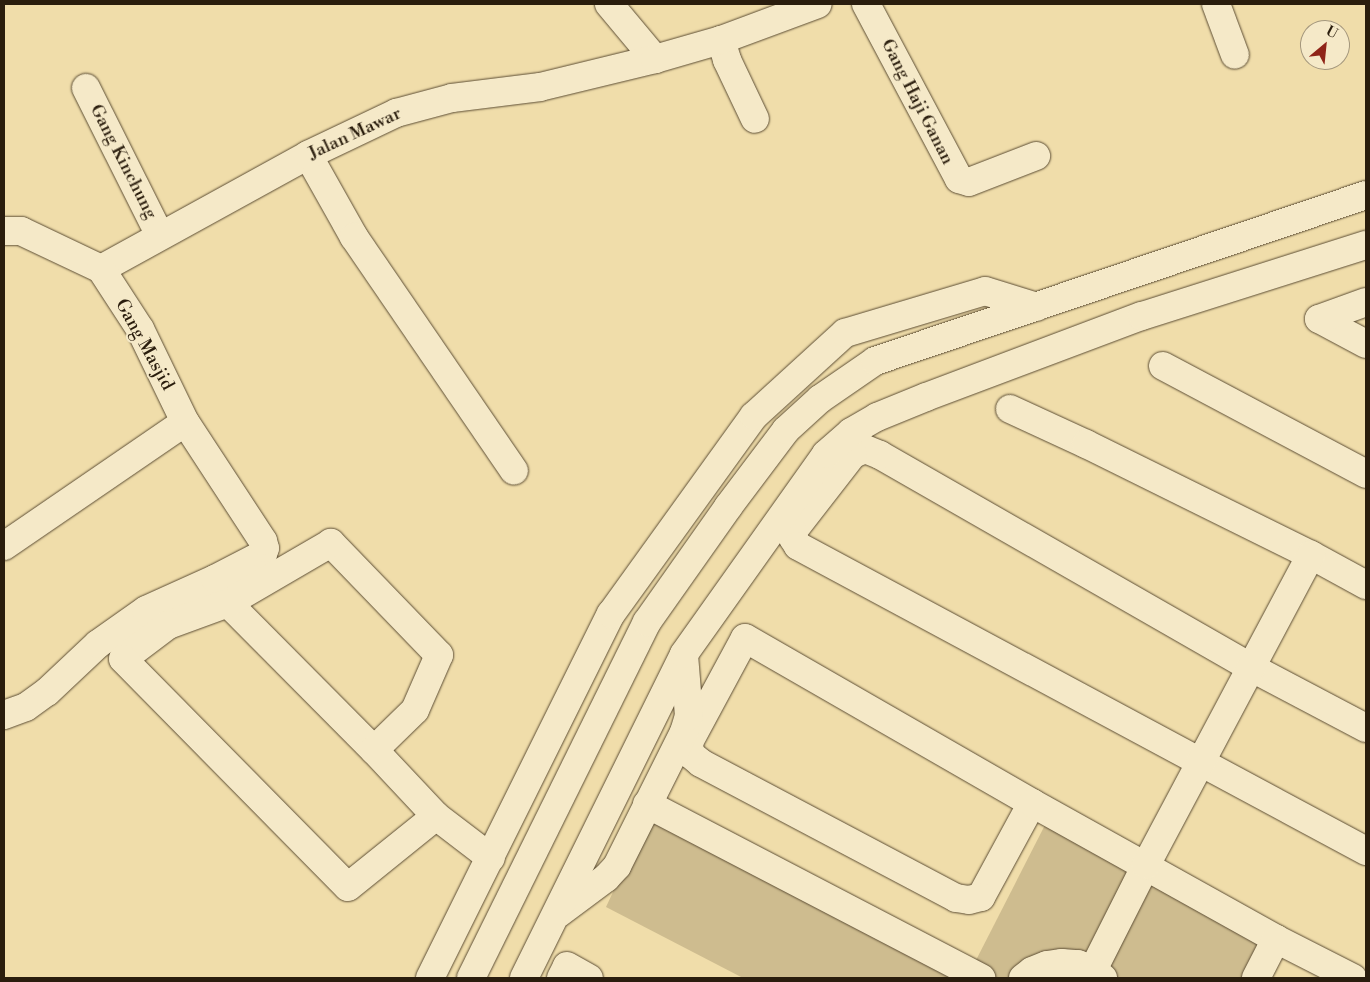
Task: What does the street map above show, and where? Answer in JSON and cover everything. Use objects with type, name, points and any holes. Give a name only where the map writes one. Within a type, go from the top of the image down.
[{"type":"street","points":[[609,4],[655,58]]},
{"type":"street","name":"Jalan Mawar","points":[[101,269],[308,155],[396,112],[452,98],[540,87],[655,58],[721,40],[818,4]]},
{"type":"street","name":"Gang Haji Ganan","points":[[866,4],[959,179],[969,182],[1036,156]]},
{"type":"street","points":[[1216,4],[1235,55]]},
{"type":"street","points":[[721,40],[727,60],[755,119]]},
{"type":"street","name":"Gang Kinchung","points":[[86,88],[160,236]]},
{"type":"street","points":[[308,155],[354,236],[514,471]]},
{"type":"street","points":[[470,978],[647,622],[728,507],[786,430],[820,399],[875,362],[1366,195]]},
{"type":"street","points":[[4,231],[22,231],[101,269]]},
{"type":"street","points":[[524,978],[684,654],[826,454],[851,432],[877,417],[926,397],[1142,316],[1366,245]]},
{"type":"street","name":"Gang Masjid","points":[[4,715],[26,706],[47,692],[98,644],[146,610],[215,579],[263,554],[265,548],[185,422],[140,329],[101,269]]},
{"type":"street","points":[[430,978],[612,614],[754,416],[845,333],[985,291],[1037,307]]},
{"type":"street","points":[[1366,302],[1319,319],[1366,344]]},
{"type":"street","points":[[1163,366],[1366,474]]},
{"type":"street","points":[[1010,409],[1086,444],[1311,555],[1366,585]]},
{"type":"street","points":[[4,546],[185,422]]},
{"type":"street","points":[[1366,728],[1252,668],[880,455],[865,449],[853,454],[793,531],[792,538],[798,546],[1366,851]]},
{"type":"street","points":[[374,750],[415,710],[439,655],[331,544],[228,603],[168,625],[123,659],[348,887],[436,816]]},
{"type":"street","points":[[1023,978],[1032,971],[1047,965],[1062,963],[1078,964],[1098,974],[1146,865],[1311,555]]},
{"type":"street","points":[[228,603],[374,750],[436,816],[491,858]]},
{"type":"street","points":[[1032,803],[981,897],[969,900],[956,898],[701,763],[690,754],[689,742],[745,638],[1032,803],[1276,939],[1353,978]]},
{"type":"street","points":[[556,916],[606,878],[617,866],[684,732],[689,716],[684,654]]},
{"type":"street","points":[[647,804],[981,978]]},
{"type":"street","points":[[1256,978],[1276,939]]},
{"type":"street","points":[[561,978],[567,966],[589,978]]},
{"type":"shaded area","points":[[649,815],[964,978],[743,978],[606,907]]},
{"type":"shaded area","points":[[1045,825],[1135,873],[1089,960],[1015,978],[996,978],[973,966]]},
{"type":"shaded area","points":[[1148,880],[1263,942],[1245,978],[1114,978],[1103,968]]}]
